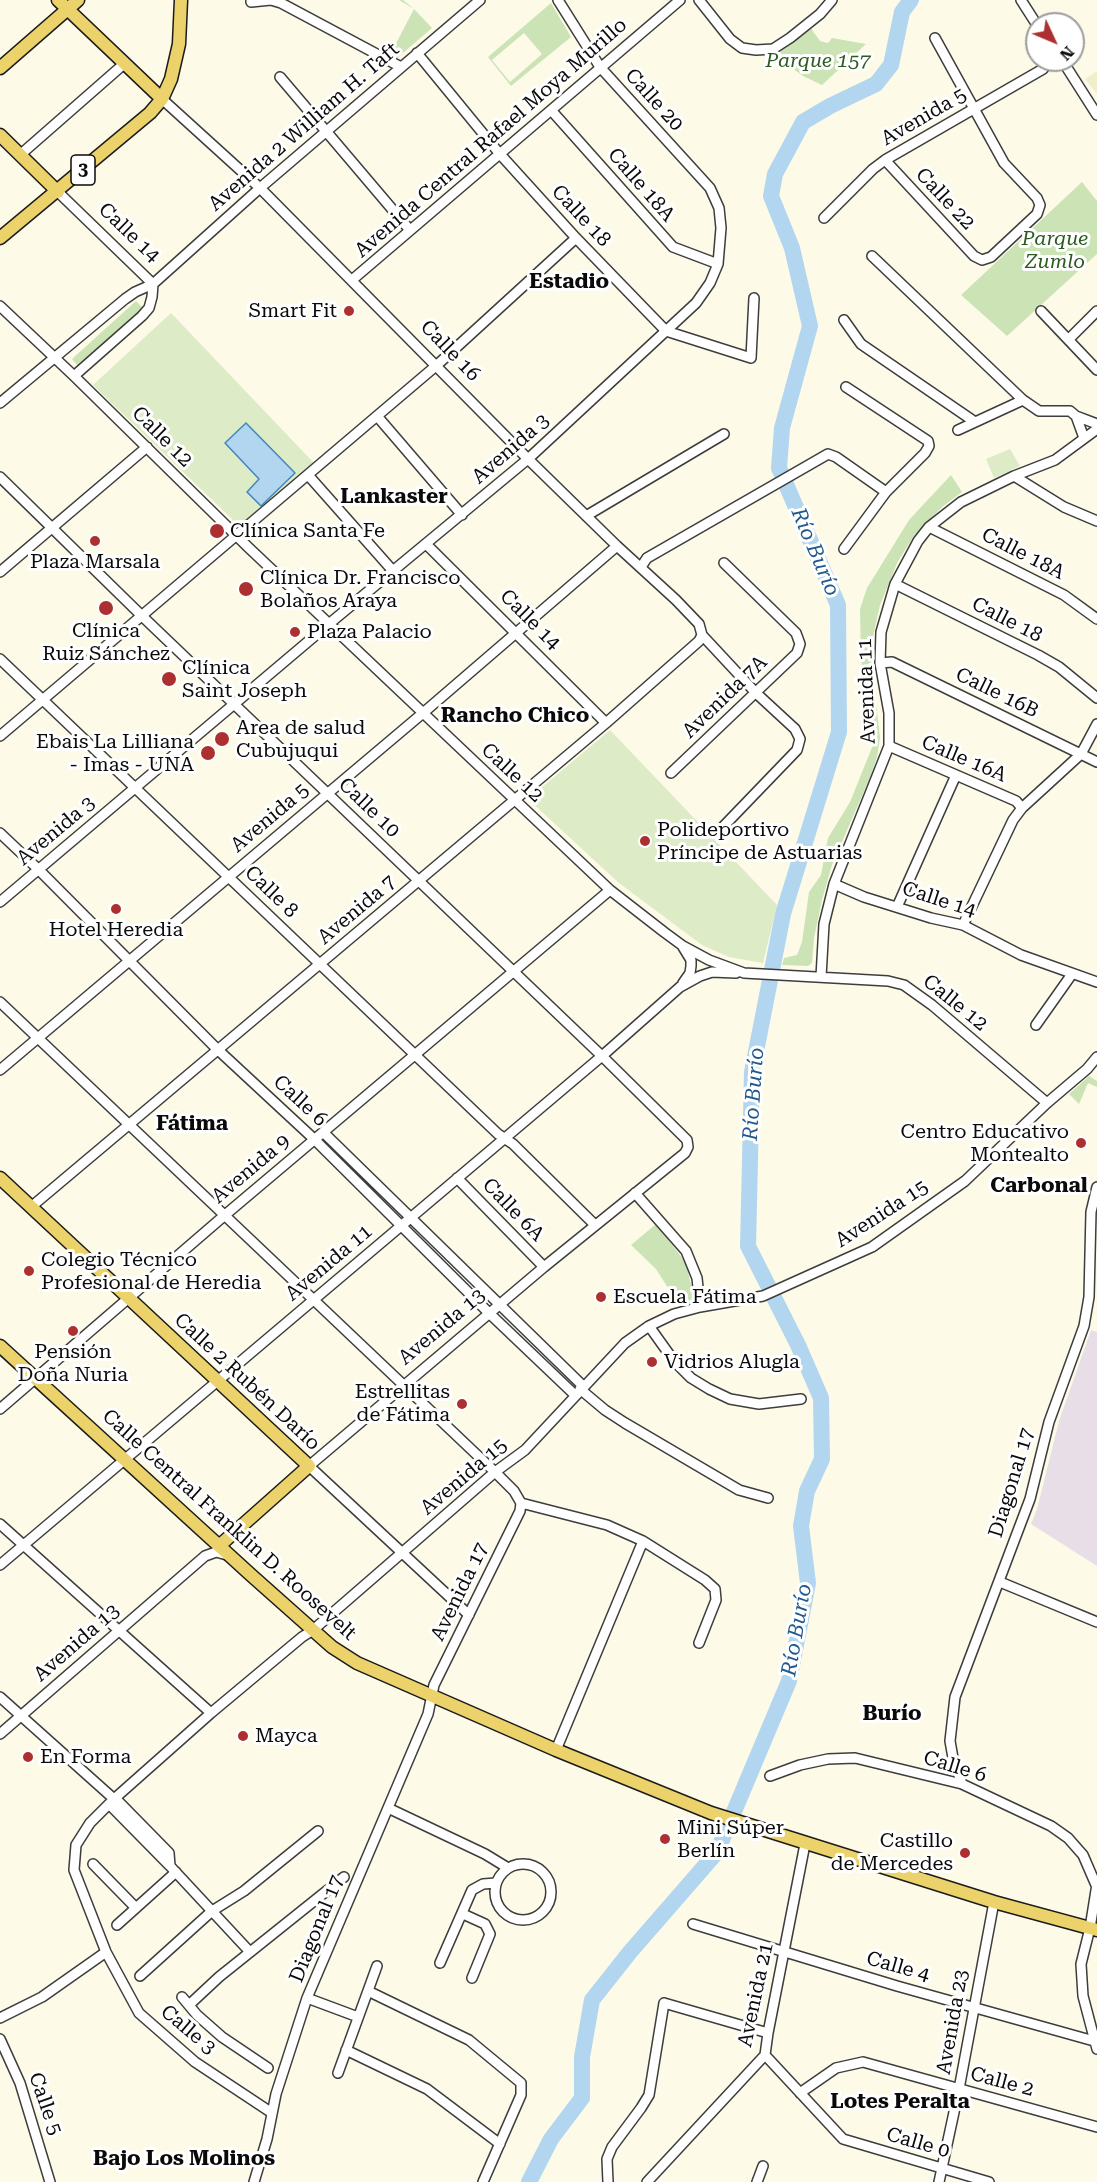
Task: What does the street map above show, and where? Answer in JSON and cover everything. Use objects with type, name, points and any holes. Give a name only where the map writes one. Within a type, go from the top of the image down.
[{"type":"main road","name":"Calle 16","points":[[58,0],[162,99]]},
{"type":"main road","points":[[0,68],[78,0]]},
{"type":"main road","name":"3","points":[[0,238],[58,192],[150,113],[162,99],[171,79],[179,44],[181,0]]},
{"type":"main road","name":"Calle 14","points":[[0,135],[58,192]]},
{"type":"main road","name":"Calle 2 Rubén Darío","points":[[0,1178],[309,1466]]},
{"type":"main road","name":"Calle Central Franklin D. Roosevelt","points":[[0,1346],[332,1647],[357,1663],[556,1750],[717,1815],[805,1844]]},
{"type":"main road","name":"Avenida 13","points":[[219,1546],[309,1466]]},
{"type":"main road","points":[[805,1844],[994,1902],[1093,1929]]},
{"type":"street","points":[[251,1],[271,0],[281,3],[401,67]]},
{"type":"street","name":"Avenida 2 William H. Taft","points":[[0,403],[125,299],[153,284],[260,188],[480,0]]},
{"type":"street","name":"Calle 20","points":[[558,0],[600,67],[710,188]]},
{"type":"street","name":"Avenida Central Rafael Moya Murillo","points":[[352,280],[680,0]]},
{"type":"street","points":[[699,0],[730,39],[742,48],[756,50],[773,49],[790,38],[820,14],[832,0]]},
{"type":"street","points":[[935,38],[974,109]]},
{"type":"street","name":"Calle 18","points":[[417,54],[500,153],[576,238],[666,331],[751,358],[754,298]]},
{"type":"street","points":[[20,155],[125,63]]},
{"type":"street","name":"Avenida 5","points":[[824,218],[885,160],[1038,72]]},
{"type":"street","points":[[1070,72],[1097,115]]},
{"type":"street","points":[[280,77],[409,229]]},
{"type":"street","name":"Calle 16","points":[[162,99],[260,188],[528,459],[696,621],[702,635],[756,693],[795,729],[800,739],[797,750],[719,831]]},
{"type":"street","name":"Calle 22","points":[[885,160],[974,256],[982,260],[991,257],[1036,214],[1040,205],[1037,198],[1004,163],[974,109]]},
{"type":"street","name":"Calle 18A","points":[[551,110],[673,248],[717,264]]},
{"type":"street","name":"Avenida 3","points":[[0,902],[528,459],[700,298],[710,283],[721,246],[721,217],[710,188]]},
{"type":"street","name":"Calle 14","points":[[58,192],[153,284]]},
{"type":"street","points":[[0,736],[437,365],[576,238]]},
{"type":"street","points":[[872,256],[1023,400],[1039,411],[1070,411],[1076,416],[1097,424]]},
{"type":"street","points":[[74,376],[149,308],[153,284]]},
{"type":"street","name":"Calle 12","points":[[0,306],[610,890],[683,946],[709,960],[744,973],[888,981],[904,986],[932,1005],[1047,1103]]},
{"type":"street","points":[[1041,311],[1097,370]]},
{"type":"street","points":[[1069,339],[1097,311]]},
{"type":"street","points":[[844,320],[861,344],[975,422]]},
{"type":"street","points":[[844,549],[886,492],[925,453],[929,446],[928,441],[846,387]]},
{"type":"street","points":[[958,430],[1023,400]]},
{"type":"street","points":[[377,416],[462,515]]},
{"type":"street","points":[[1076,416],[1084,438]]},
{"type":"street","name":"Avenida 11","points":[[821,977],[824,924],[834,884],[889,746],[891,729],[880,663],[881,633],[895,584],[918,541],[929,527],[961,502],[1014,476],[1054,460],[1097,429]]},
{"type":"street","points":[[586,516],[724,434]]},
{"type":"street","points":[[0,572],[147,447]]},
{"type":"street","points":[[640,567],[647,558],[828,454],[836,457],[886,492]]},
{"type":"street","points":[[308,475],[393,571]]},
{"type":"street","points":[[1014,476],[1064,507],[1097,521]]},
{"type":"street","name":"Calle 10","points":[[0,477],[687,1140]]},
{"type":"street","name":"Calle 18A","points":[[929,527],[1064,595],[1097,619]]},
{"type":"street","name":"Calle 14","points":[[426,544],[606,723]]},
{"type":"street","name":"Avenida 5","points":[[0,1070],[423,713],[616,546]]},
{"type":"street","name":"Avenida 7A","points":[[671,772],[797,653],[800,644],[796,633],[724,563]]},
{"type":"street","name":"Calle 18","points":[[895,584],[1038,655],[1059,667],[1097,698]]},
{"type":"street","name":"Avenida 7","points":[[31,1207],[606,723],[699,641],[702,635]]},
{"type":"street","name":"Calle 8","points":[[0,659],[596,1225]]},
{"type":"street","name":"Calle 16B","points":[[880,663],[892,662],[1097,762]]},
{"type":"street","points":[[963,925],[1005,833],[1022,808],[1081,754],[1097,724]]},
{"type":"street","name":"Calle 16A","points":[[889,746],[1016,801],[1022,808]]},
{"type":"street","points":[[897,907],[956,775]]},
{"type":"street","name":"Calle 6","points":[[0,833],[217,1049],[314,1139],[489,1313],[605,1410],[739,1490],[768,1498]]},
{"type":"street","name":"Calle 14","points":[[834,884],[931,918],[963,925],[1021,955],[1097,982]]},
{"type":"street","name":"Avenida 9","points":[[0,1409],[128,1297],[610,890]]},
{"type":"street","name":"Avenida 11","points":[[680,987],[690,973],[691,966],[691,960],[683,946]]},
{"type":"street","name":"Avenida 11","points":[[0,1565],[602,1056],[680,987],[712,972],[744,973]]},
{"type":"street","points":[[1036,1025],[1072,974]]},
{"type":"street","points":[[0,1002],[495,1472],[514,1491],[521,1503],[598,1522],[643,1542],[705,1580],[715,1589],[716,1600],[699,1643]]},
{"type":"street","name":"Avenida 15","points":[[106,1952],[74,1870],[76,1845],[90,1823],[112,1801],[211,1713],[313,1630],[495,1472],[525,1450],[625,1343],[649,1326],[674,1314],[777,1292],[872,1247],[965,1181],[1047,1103],[1087,1070],[1097,1058]]},
{"type":"street","points":[[1087,1070],[1097,1073]]},
{"type":"street","name":"Calle 6","points":[[323,1132],[498,1305],[579,1390]]},
{"type":"street","name":"Avenida 13","points":[[309,1466],[498,1305],[685,1153],[688,1146],[687,1140]]},
{"type":"street","name":"Calle 6A","points":[[457,1178],[544,1267]]},
{"type":"street","name":"Diagonal 17","points":[[962,1784],[952,1758],[950,1742],[956,1697],[1030,1499],[1049,1422],[1093,1299],[1093,1228],[1090,1212],[1097,1187]]},
{"type":"street","points":[[634,1193],[686,1251],[697,1278],[700,1307]]},
{"type":"street","points":[[649,1326],[674,1361],[691,1378],[709,1389],[730,1399],[759,1404],[801,1400]]},
{"type":"street","name":"Calle 2 Rubén Darío","points":[[309,1466],[469,1615]]},
{"type":"street","name":"Avenida 17","points":[[432,1696],[434,1685],[520,1510],[521,1503]]},
{"type":"street","points":[[0,1524],[211,1713]]},
{"type":"street","points":[[205,1556],[210,1546],[208,1536]]},
{"type":"street","points":[[556,1750],[643,1542]]},
{"type":"street","points":[[205,1556],[216,1552],[230,1556]]},
{"type":"street","name":"Avenida 13","points":[[0,1734],[205,1556]]},
{"type":"street","points":[[1000,1582],[1097,1622]]},
{"type":"street","name":"Diagonal 17","points":[[254,2182],[267,2139],[285,2062],[307,1998],[428,1714],[432,1696]]},
{"type":"street","points":[[0,1697],[112,1801],[250,1952]]},
{"type":"street","name":"Calle 6","points":[[770,1776],[800,1765],[828,1759],[855,1758],[962,1784],[1030,1815],[1060,1832],[1083,1855],[1096,1884]]},
{"type":"street","points":[[388,1808],[485,1854],[508,1868]]},
{"type":"street","points":[[140,1976],[212,1911],[244,1891],[318,1832]]},
{"type":"street","name":"Avenida 21","points":[[647,2182],[765,2055],[805,1844]]},
{"type":"street","points":[[527,1863],[537,1867],[545,1874],[552,1894],[549,1904],[542,1913],[533,1919],[522,1921],[503,1913],[494,1893],[496,1883],[500,1874],[508,1868],[516,1864],[527,1863]]},
{"type":"street","points":[[93,1864],[136,1908]]},
{"type":"street","points":[[117,1925],[173,1869]]},
{"type":"street","points":[[189,2005],[219,1977],[344,1877]]},
{"type":"street","points":[[440,1963],[472,1890],[483,1884],[496,1883]]},
{"type":"street","points":[[1096,1884],[1093,1929],[1082,1964],[1083,1996],[1096,2045]]},
{"type":"street","name":"Avenida 23","points":[[939,2182],[994,1902]]},
{"type":"street","points":[[462,1914],[485,1924],[490,1934],[472,1978]]},
{"type":"street","name":"Calle 4","points":[[693,1924],[1096,2045]]},
{"type":"street","points":[[0,2018],[42,1997],[106,1952]]},
{"type":"street","name":"Calle 3","points":[[106,1952],[139,2013],[195,2062],[272,2113]]},
{"type":"street","points":[[338,2073],[377,1966]]},
{"type":"street","points":[[368,1991],[469,2040],[521,2084],[521,2094],[483,2182]]},
{"type":"street","points":[[182,1997],[222,2037],[268,2068]]},
{"type":"street","points":[[307,1998],[358,2017]]},
{"type":"street","points":[[608,2182],[607,2159],[612,2147],[649,2095],[664,2003],[768,2033]]},
{"type":"street","name":"Calle 5","points":[[0,2039],[20,2083],[50,2182]]},
{"type":"street","points":[[346,2050],[427,2089],[500,2144]]},
{"type":"street","name":"Calle 0","points":[[765,2055],[843,2139],[989,2182]]},
{"type":"street","name":"Calle 2","points":[[800,2093],[836,2067],[863,2062],[1097,2127]]},
{"type":"street","points":[[758,2182],[763,2166]]},
{"type":"shaded area","points":[[1097,71],[1097,94],[1085,79]]},
{"type":"shaded area","points":[[1091,1330],[1097,1332],[1097,1566],[1031,1524],[1037,1509],[1059,1421]]},
{"type":"green space","points":[[551,3],[571,37],[511,86],[488,57]],"holes":[[[524,33],[542,54],[510,82],[492,60]]]},
{"type":"green space","points":[[414,9],[432,28],[396,59],[390,55]]},
{"type":"green space","name":"Parque 157","points":[[810,27],[820,41],[828,43],[832,38],[866,44],[822,85],[803,76],[785,63],[780,51]]},
{"type":"green space","name":"Parque Zumlo","points":[[1082,182],[1097,201],[1097,254],[1007,336],[961,295]]},
{"type":"green space","points":[[136,301],[143,308],[78,366],[72,359]]},
{"type":"green space","points":[[171,313],[314,463],[251,522],[234,521],[93,385]]},
{"type":"green space","points":[[1010,449],[1020,466],[994,478],[986,459]]},
{"type":"green space","points":[[951,475],[962,492],[942,507],[914,536],[898,561],[880,605],[870,650],[880,738],[877,757],[832,865],[814,938],[812,963],[808,966],[782,965],[784,958],[797,955],[802,942],[809,892],[821,875],[828,838],[850,802],[873,745],[861,659],[860,609],[867,588],[909,520]]},
{"type":"green space","name":"Polideportivo Príncipe de Astuarias","points":[[610,730],[777,905],[763,963],[729,957],[702,945],[619,883],[528,799]]},
{"type":"green space","points":[[1089,1076],[1097,1081],[1097,1087],[1088,1083],[1079,1104],[1069,1094]]},
{"type":"green space","points":[[656,1224],[686,1263],[695,1303],[681,1308],[656,1269],[631,1245]]},
{"type":"water","points":[[246,423],[295,473],[261,506],[247,492],[259,479],[225,443]]},
{"type":"waterway","name":"Río Burío","points":[[529,2182],[551,2139],[582,2098],[582,2057],[592,2000],[630,1952],[717,1852],[789,1681],[808,1583],[801,1526],[807,1491],[822,1459],[821,1398],[798,1345],[748,1246],[752,1072],[783,914],[839,732],[838,605],[779,468],[782,428],[810,326],[792,248],[771,196],[775,174],[803,122],[876,84],[891,65],[902,12],[911,0]]},
{"type":"place","name":"Smart Fit","points":[[349,311]]},
{"type":"place","name":"Clínica Santa Fe","points":[[217,531]]},
{"type":"place","name":"Plaza Marsala","points":[[95,541]]},
{"type":"place","name":"Clínica Dr. Francisco Bolaños Araya","points":[[246,589]]},
{"type":"place","name":"Clínica Ruiz Sánchez","points":[[106,608]]},
{"type":"place","name":"Plaza Palacio","points":[[295,632]]},
{"type":"place","name":"Clínica Saint Joseph","points":[[169,679]]},
{"type":"place","name":"Area de salud Cubujuqui","points":[[222,739]]},
{"type":"place","name":"Ebais La Lilliana - Imas - UNA","points":[[208,753]]},
{"type":"place","name":"Polideportivo Príncipe de Astuarias","points":[[645,841]]},
{"type":"place","name":"Hotel Heredia","points":[[116,909]]},
{"type":"place","name":"Centro Educativo Montealto","points":[[1081,1143]]},
{"type":"place","name":"Colegio Técnico Profesional de Heredia","points":[[29,1271]]},
{"type":"place","name":"Escuela Fátima","points":[[601,1297]]},
{"type":"place","name":"Pensión Doña Nuria","points":[[73,1331]]},
{"type":"place","name":"Vidrios Alugla","points":[[652,1362]]},
{"type":"place","name":"Estrellitas de Fátima","points":[[462,1404]]},
{"type":"place","name":"Mayca","points":[[243,1736]]},
{"type":"place","name":"En Forma","points":[[28,1757]]},
{"type":"place","name":"Mini Súper Berlín","points":[[665,1839]]},
{"type":"place","name":"Castillo de Mercedes","points":[[965,1853]]},
{"type":"district","name":"Estadio","points":[[569,282]]},
{"type":"district","name":"Lankaster","points":[[394,497]]},
{"type":"district","name":"Rancho Chico","points":[[515,716]]},
{"type":"district","name":"Fátima","points":[[192,1124]]},
{"type":"district","name":"Carbonal","points":[[1039,1186]]},
{"type":"district","name":"Burío","points":[[892,1714]]},
{"type":"district","name":"Lotes Peralta","points":[[900,2102]]},
{"type":"district","name":"Bajo Los Molinos","points":[[184,2159]]}]
